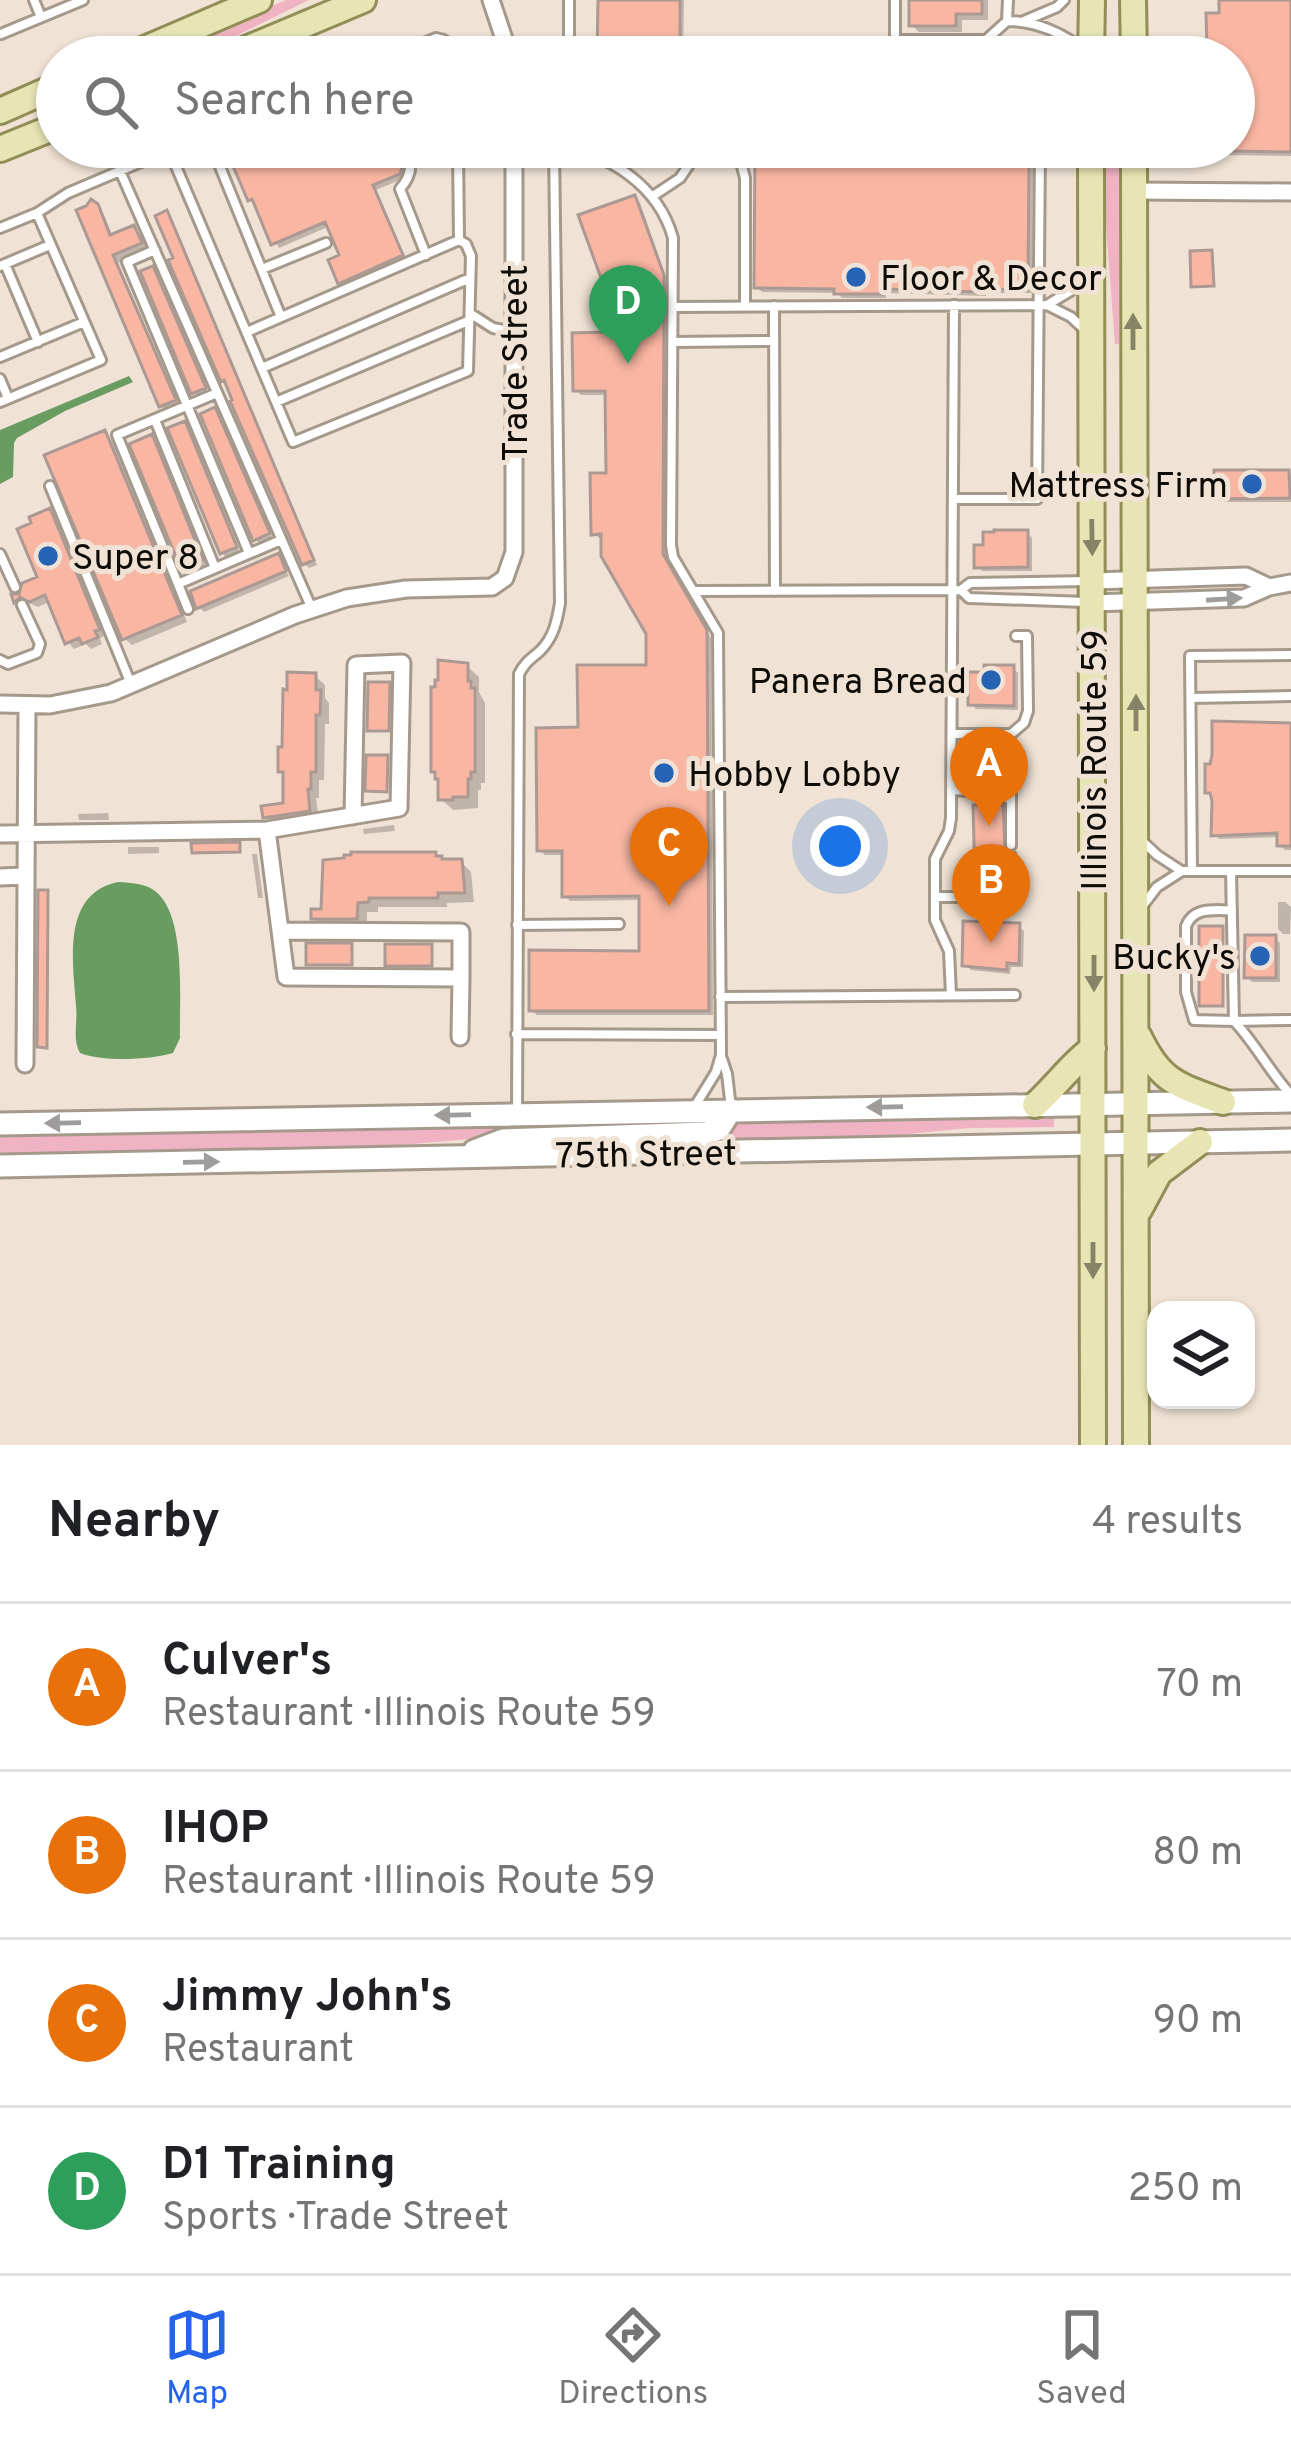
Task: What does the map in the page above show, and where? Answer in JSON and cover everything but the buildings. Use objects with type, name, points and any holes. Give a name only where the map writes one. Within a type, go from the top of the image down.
[{"type":"main road","points":[[175,36],[259,0]]},
{"type":"main road","points":[[277,36],[363,0]]},
{"type":"main road","points":[[1091,36],[1092,0]]},
{"type":"main road","points":[[1133,0],[1134,36]]},
{"type":"main road","points":[[0,111],[36,95]]},
{"type":"main road","points":[[0,149],[36,134]]},
{"type":"main road","name":"Illinois Route 59","points":[[1091,168],[1093,1445]]},
{"type":"main road","name":"Illinois Route 59","points":[[1134,168],[1136,1445]]},
{"type":"main road","points":[[1136,1029],[1150,1060],[1170,1082],[1223,1102]]},
{"type":"main road","points":[[1035,1105],[1063,1080],[1075,1061],[1094,1048]]},
{"type":"main road","name":"75th Street","points":[[0,1124],[1291,1098]]},
{"type":"main road","points":[[456,1157],[503,1140],[707,1133],[719,1129],[731,1110]]},
{"type":"main road","name":"75th Street","points":[[0,1166],[1291,1140]]},
{"type":"main road","points":[[1135,1218],[1159,1174],[1200,1142]]},
{"type":"street","points":[[491,0],[503,36]]},
{"type":"street","name":"Trade Street","points":[[312,609],[379,592],[492,587],[506,578],[514,552],[514,168]]},
{"type":"street","points":[[1134,191],[1291,191]]},
{"type":"street","points":[[1092,592],[1246,576],[1269,587]]},
{"type":"street","points":[[1092,592],[1244,598],[1291,583]]},
{"type":"street","points":[[0,704],[90,699],[312,609]]},
{"type":"street","points":[[0,834],[267,830],[353,816],[399,808],[402,663],[356,665],[353,816]]},
{"type":"street","points":[[25,1064],[27,705]]},
{"type":"street","points":[[267,830],[286,977],[461,978]]},
{"type":"street","points":[[0,877],[25,876]]},
{"type":"street","points":[[280,931],[461,932],[460,1037]]},
{"type":"lane","points":[[34,0],[41,17]]},
{"type":"lane","points":[[0,35],[65,3],[83,0]]},
{"type":"lane","points":[[569,0],[569,36]]},
{"type":"lane","points":[[895,0],[895,36]]},
{"type":"lane","points":[[1007,21],[1008,0]]},
{"type":"lane","points":[[1024,21],[1064,0]]},
{"type":"lane","points":[[990,36],[1007,21],[1024,21],[1065,36]]},
{"type":"lane","points":[[0,228],[126,168]]},
{"type":"lane","points":[[180,168],[293,442],[468,371],[470,256],[459,240]]},
{"type":"lane","points":[[221,168],[281,317]]},
{"type":"lane","points":[[410,168],[400,189],[426,255]]},
{"type":"lane","points":[[458,168],[459,240]]},
{"type":"lane","points":[[517,1114],[519,674],[555,629],[560,603],[555,168]]},
{"type":"lane","points":[[616,168],[653,196],[673,238],[670,545],[718,633],[720,1035],[731,1110]]},
{"type":"lane","points":[[653,196],[686,168]]},
{"type":"lane","points":[[742,168],[746,306]]},
{"type":"lane","points":[[953,499],[1037,499],[1043,305],[1040,168]]},
{"type":"lane","points":[[120,171],[312,609]]},
{"type":"lane","points":[[0,380],[4,400],[101,360],[37,213]]},
{"type":"lane","points":[[247,332],[459,240]]},
{"type":"lane","points":[[262,269],[326,243]]},
{"type":"lane","points":[[38,341],[3,265],[50,245]]},
{"type":"lane","points":[[155,250],[127,262],[249,554]]},
{"type":"lane","points":[[1043,305],[1072,290],[1090,263]]},
{"type":"lane","points":[[262,368],[470,278]]},
{"type":"lane","points":[[950,995],[949,951],[935,920],[935,860],[949,831],[951,790],[957,590],[954,305]]},
{"type":"lane","points":[[673,307],[1043,305],[1071,317],[1090,336]]},
{"type":"lane","points":[[775,306],[775,591]]},
{"type":"lane","points":[[276,402],[469,317],[514,332]]},
{"type":"lane","points":[[0,357],[84,322]]},
{"type":"lane","points":[[673,341],[775,341]]},
{"type":"lane","points":[[188,609],[117,435],[217,393]]},
{"type":"lane","points":[[154,420],[215,568]]},
{"type":"lane","points":[[50,486],[132,685]]},
{"type":"lane","points":[[178,584],[281,540]]},
{"type":"lane","points":[[0,554],[14,587]]},
{"type":"lane","points":[[695,591],[957,590],[970,584],[1092,592]]},
{"type":"lane","points":[[957,590],[969,598],[1092,592]]},
{"type":"lane","points":[[0,660],[8,664],[38,653],[40,644],[22,604]]},
{"type":"lane","points":[[952,734],[1011,734],[1024,723],[1027,636],[1016,636]]},
{"type":"lane","points":[[1186,871],[1190,656],[1291,655]]},
{"type":"lane","points":[[1191,698],[1291,696]]},
{"type":"lane","points":[[935,898],[1001,897],[1011,887],[1011,768],[998,753],[952,753]]},
{"type":"lane","points":[[951,790],[992,792],[1010,800]]},
{"type":"lane","points":[[1137,835],[1157,855],[1186,871],[1291,871]]},
{"type":"lane","points":[[1137,920],[1157,887],[1186,871]]},
{"type":"lane","points":[[1231,871],[1234,1021],[1291,1098]]},
{"type":"lane","points":[[1232,910],[1196,912],[1186,926],[1186,992],[1194,1020],[1291,1020]]},
{"type":"lane","points":[[517,925],[619,924]]},
{"type":"lane","points":[[720,997],[1015,995]]},
{"type":"lane","points":[[516,1034],[720,1035]]},
{"type":"lane","points":[[689,1111],[707,1089],[721,1055]]},
{"type":"shaded area","points":[[286,0],[309,0],[236,36],[200,36]]},
{"type":"shaded area","points":[[1104,168],[1120,168],[1119,344],[1115,344]]},
{"type":"shaded area","points":[[129,376],[133,382],[17,438],[13,477],[0,484],[0,430]]},
{"type":"shaded area","points":[[118,882],[155,891],[172,919],[180,982],[180,1038],[173,1053],[113,1059],[80,1053],[78,1048],[74,932],[87,900]]},
{"type":"shaded area","points":[[1054,1116],[1054,1127],[969,1128],[838,1141],[680,1143],[735,1118]]},
{"type":"shaded area","points":[[707,1117],[709,1127],[324,1152],[0,1159],[0,1132]]},
{"type":"place","name":"Floor & Decor","points":[[856,277]]},
{"type":"place","name":"D1 Training","points":[[628,364]]},
{"type":"place","name":"Mattress Firm","points":[[1252,484]]},
{"type":"place","name":"Super 8","points":[[48,556]]},
{"type":"place","name":"Panera Bread","points":[[991,680]]},
{"type":"place","name":"Hobby Lobby","points":[[664,773]]},
{"type":"place","name":"Culver's","points":[[989,826]]},
{"type":"place","name":"Jimmy John's","points":[[669,906]]},
{"type":"place","name":"IHOP","points":[[991,943]]},
{"type":"place","name":"Bucky's","points":[[1260,956]]}]
